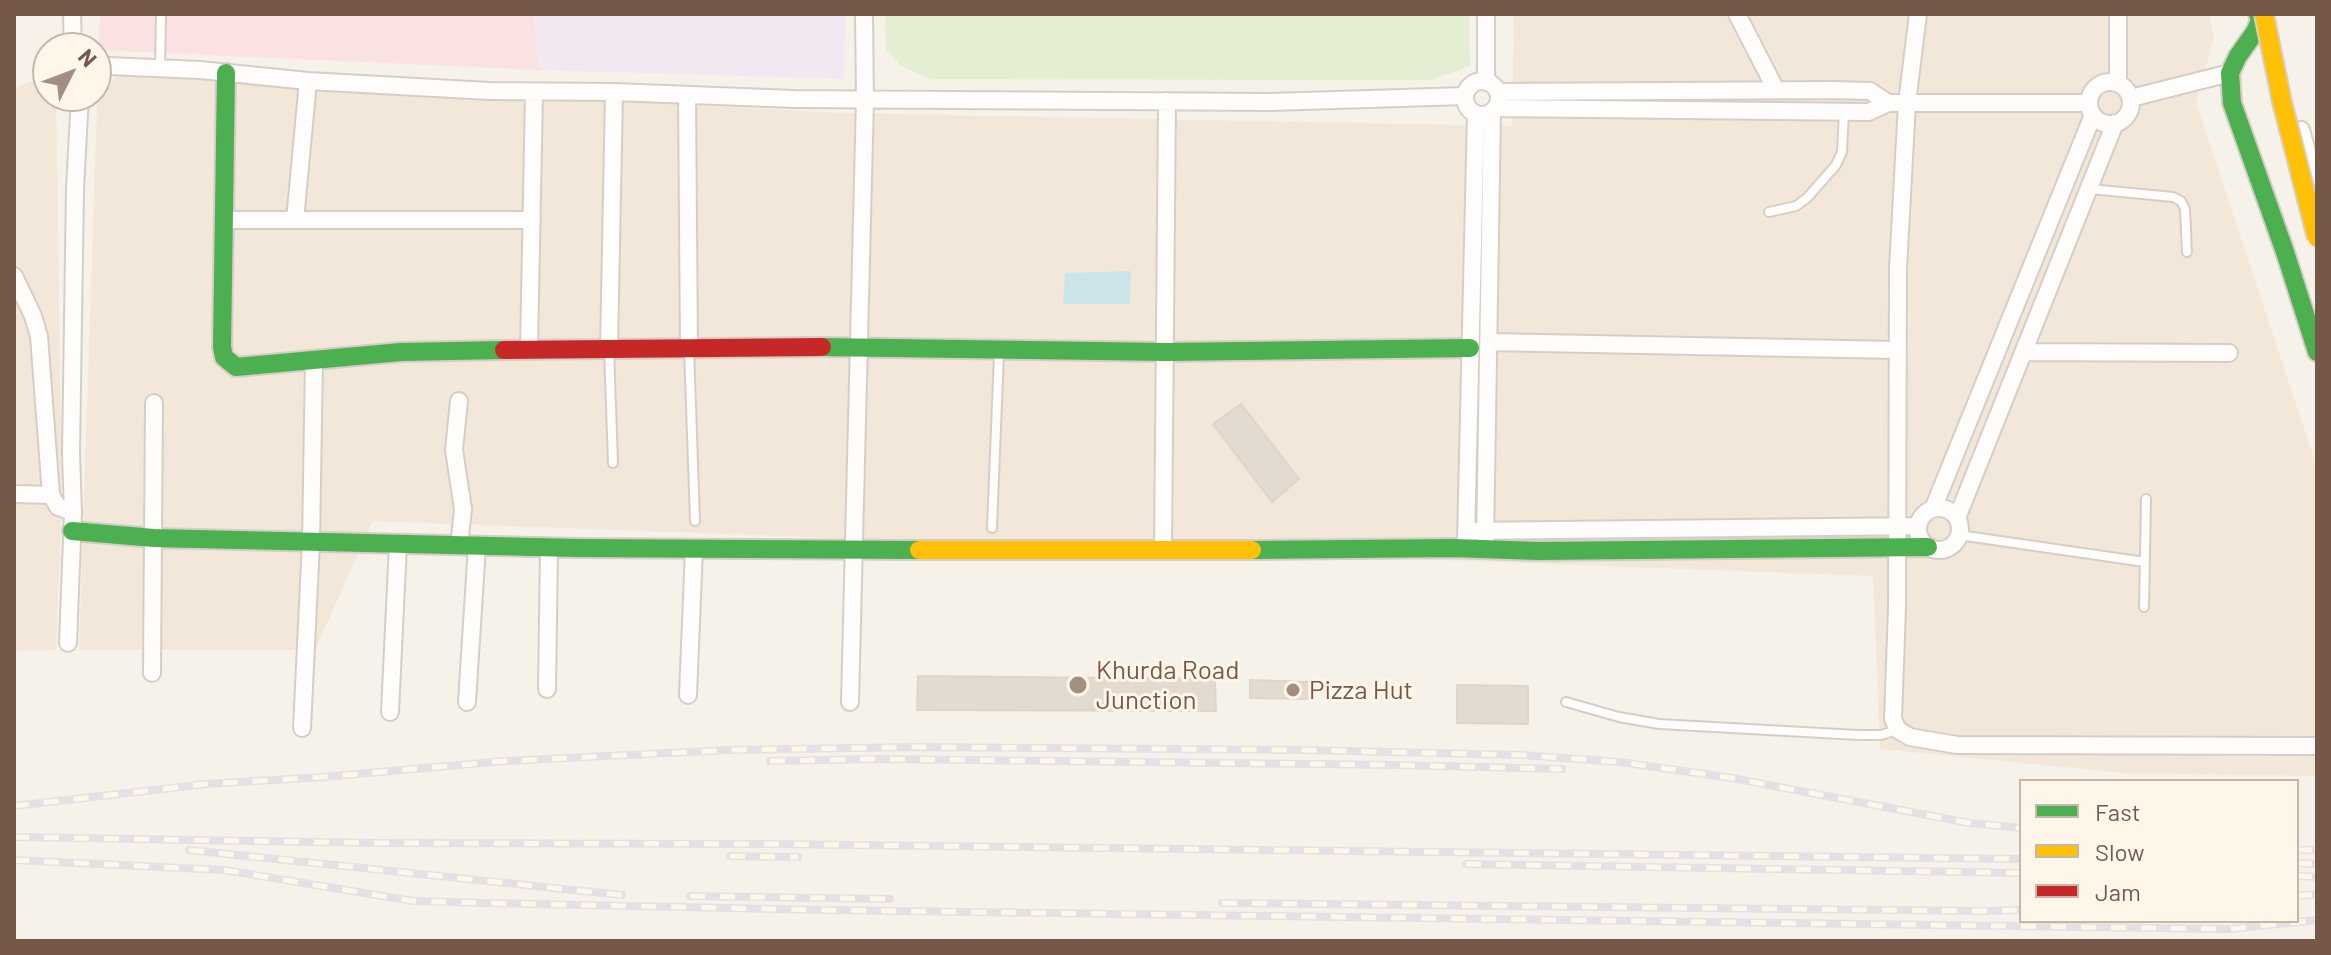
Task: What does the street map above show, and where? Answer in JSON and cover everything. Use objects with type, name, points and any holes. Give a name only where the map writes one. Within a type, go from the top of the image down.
[{"type":"street","points":[[850,702],[865,99],[864,14]]},
{"type":"street","points":[[1476,540],[1489,342],[1490,102],[1486,14]]},
{"type":"street","points":[[1737,14],[1776,90]]},
{"type":"street","points":[[1918,14],[1907,103],[1898,268],[1893,719],[1898,730],[1910,737],[1957,745],[2317,746]]},
{"type":"street","points":[[2118,14],[2118,83]]},
{"type":"street","points":[[2259,20],[2230,73],[2232,103],[2317,352]]},
{"type":"street","points":[[2259,20],[2288,80],[2317,188]]},
{"type":"street","points":[[2259,20],[2317,238]]},
{"type":"street","points":[[112,66],[308,81],[534,92],[794,99],[1325,101],[1465,96]]},
{"type":"street","points":[[226,73],[224,357],[236,367],[401,352],[529,349],[859,347],[1166,352],[1470,348]]},
{"type":"street","points":[[2131,98],[2230,73]]},
{"type":"street","points":[[295,220],[308,81]]},
{"type":"street","points":[[1476,540],[1470,348],[1490,102],[1475,83],[1465,96],[1467,107],[1490,102],[1776,90],[1870,91],[1888,103]]},
{"type":"street","points":[[1476,540],[1554,551],[1948,548],[2115,123],[2129,112],[2131,98],[2118,83],[2098,85],[1933,509],[1922,517],[1918,526],[1919,537],[1928,547]]},
{"type":"street","points":[[529,349],[534,92]]},
{"type":"street","points":[[609,348],[614,92]]},
{"type":"street","points":[[687,95],[689,348]]},
{"type":"street","points":[[1163,550],[1167,101]]},
{"type":"street","points":[[1490,102],[1844,112],[1869,112],[1888,103],[2091,109],[2105,123],[2115,123]]},
{"type":"street","points":[[68,643],[79,112]]},
{"type":"street","points":[[224,220],[532,220]]},
{"type":"street","points":[[14,276],[39,336],[51,495],[58,507],[73,512]]},
{"type":"street","points":[[1489,342],[1896,350]]},
{"type":"street","points":[[2024,352],[2229,353]]},
{"type":"street","points":[[302,728],[311,542],[314,360]]},
{"type":"street","points":[[459,401],[454,450],[468,546],[467,702]]},
{"type":"street","points":[[152,673],[154,403]]},
{"type":"street","points":[[14,494],[51,495]]},
{"type":"street","points":[[1933,509],[1947,510],[1958,527]]},
{"type":"street","points":[[72,531],[154,538],[549,548],[1163,550],[1918,526]]},
{"type":"street","points":[[390,712],[398,544]]},
{"type":"street","points":[[547,689],[549,548]]},
{"type":"street","points":[[688,695],[694,549]]},
{"type":"lane","points":[[160,68],[161,14]]},
{"type":"lane","points":[[1769,212],[1796,206],[1836,165],[1842,152],[1844,112]]},
{"type":"lane","points":[[2089,189],[2173,197],[2181,201],[2185,209],[2187,252]]},
{"type":"lane","points":[[609,348],[613,463]]},
{"type":"lane","points":[[689,348],[695,521]]},
{"type":"lane","points":[[992,528],[999,350]]},
{"type":"lane","points":[[2144,607],[2146,499]]},
{"type":"lane","points":[[1958,527],[2145,562]]},
{"type":"lane","points":[[1566,702],[1659,724],[1858,735],[1881,735],[1898,730]]},
{"type":"shaded area","points":[[100,14],[534,14],[539,70],[112,51],[112,32],[99,32]]},
{"type":"shaded area","points":[[534,14],[845,14],[844,79],[539,70]]},
{"type":"shaded area","points":[[1514,14],[2209,14],[2214,38],[2196,103],[2317,467],[2317,776],[2124,773],[1880,749],[1873,576],[373,521],[315,650],[79,650],[97,112],[112,112],[112,82],[117,75],[843,113],[1512,126]]},
{"type":"shaded area","points":[[32,81],[32,112],[56,112],[62,496],[56,650],[14,651],[14,88]]},
{"type":"green space","points":[[885,14],[1469,14],[1470,66],[1431,80],[930,79],[901,66],[886,49]]},
{"type":"water","points":[[1131,271],[1130,304],[1063,304],[1065,273]]},
{"type":"building","points":[[1241,404],[1299,479],[1272,502],[1213,424]]},
{"type":"building","points":[[918,676],[1215,679],[1216,711],[917,710]]},
{"type":"building","points":[[1250,680],[1309,682],[1309,699],[1250,698]]},
{"type":"building","points":[[1457,685],[1528,686],[1528,724],[1457,723]]},
{"type":"railway","points":[[14,806],[206,784],[504,761],[731,750],[913,747],[1305,750],[1522,755],[1620,762],[1732,778],[1969,823],[2019,828]]},
{"type":"railway","points":[[770,761],[879,759],[1562,769]]},
{"type":"railway","points":[[14,837],[2019,859]]},
{"type":"railway","points":[[189,850],[622,895]]},
{"type":"railway","points":[[2299,850],[2317,850]]},
{"type":"railway","points":[[730,856],[798,857]]},
{"type":"railway","points":[[14,860],[224,870],[413,901],[484,903],[2230,929],[2288,923]]},
{"type":"railway","points":[[2299,863],[2317,864]]},
{"type":"railway","points":[[1466,864],[2019,873]]},
{"type":"railway","points":[[2299,876],[2317,877]]},
{"type":"railway","points":[[2299,896],[2317,894]]},
{"type":"railway","points":[[690,896],[890,899]]},
{"type":"railway","points":[[1222,903],[2019,910]]},
{"type":"railway","points":[[2299,922],[2317,920]]},
{"type":"traffic: fast","points":[[2258,14],[2260,21],[2255,32],[2230,73],[2232,103],[2317,352]]},
{"type":"traffic: fast","points":[[226,73],[224,357],[236,367],[401,352],[504,350]]},
{"type":"traffic: fast","points":[[822,347],[1166,352],[1470,348]]},
{"type":"traffic: fast","points":[[72,531],[154,538],[577,548],[919,550]]},
{"type":"traffic: fast","points":[[1252,550],[1928,547]]},
{"type":"traffic: slow","points":[[2264,14],[2282,102],[2317,238]]},
{"type":"traffic: slow","points":[[919,550],[1252,550]]},
{"type":"traffic: jam","points":[[504,350],[822,347]]},
{"type":"place","name":"Khurda Road Junction","points":[[1078,685]]},
{"type":"place","name":"Pizza Hut","points":[[1293,690]]}]
